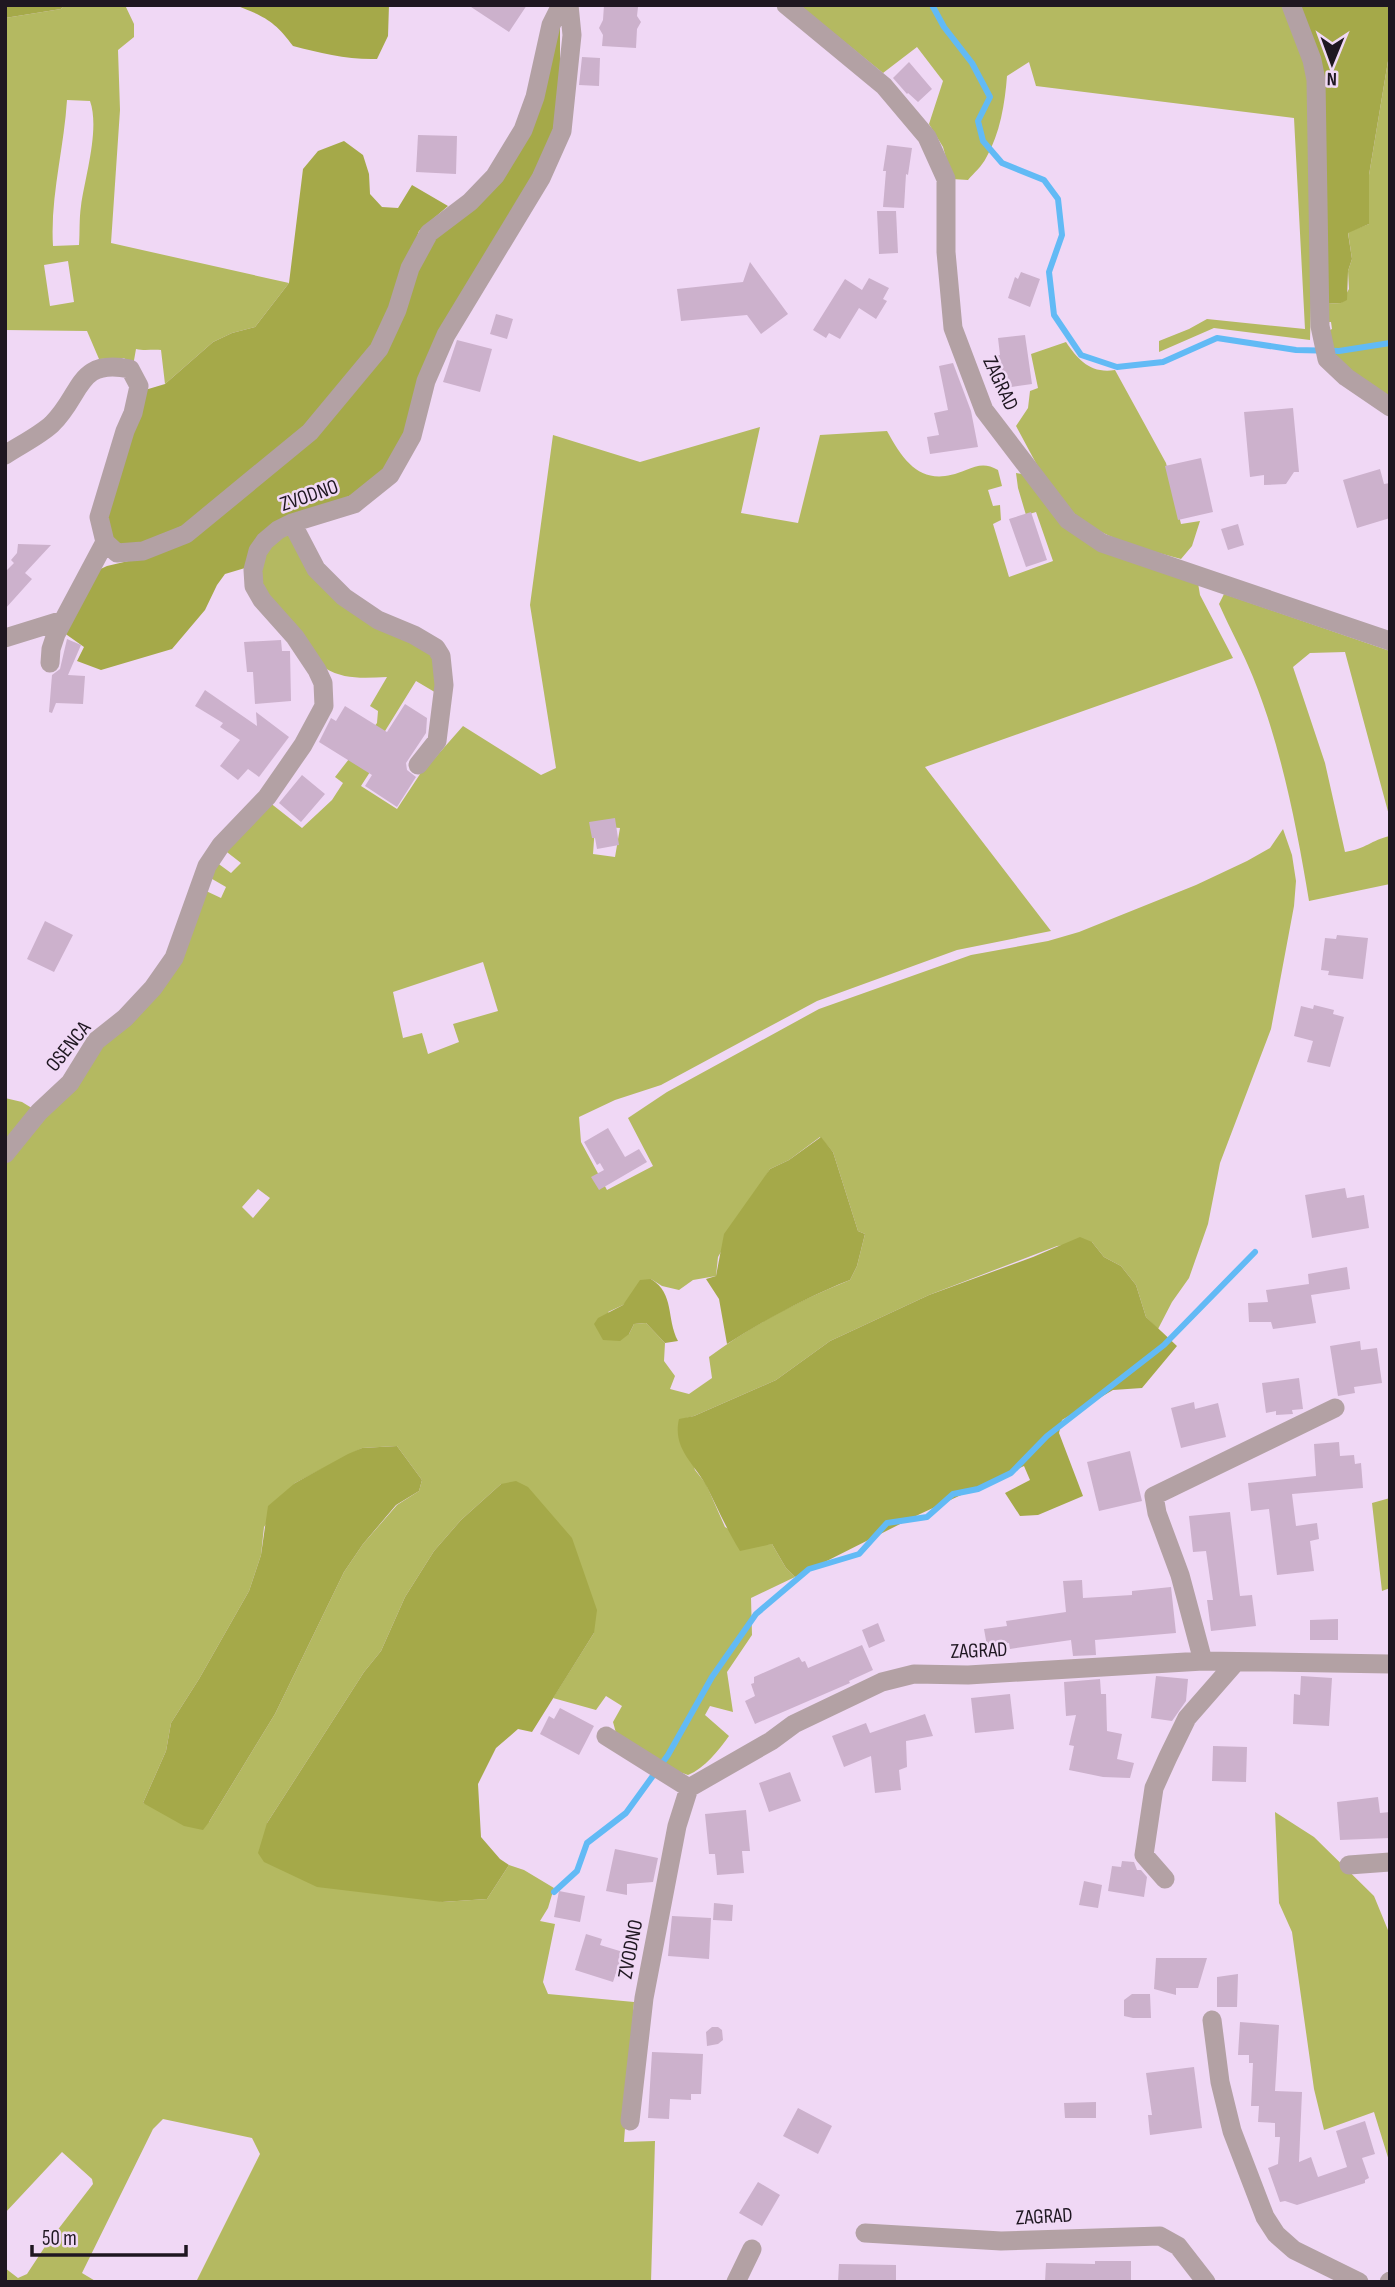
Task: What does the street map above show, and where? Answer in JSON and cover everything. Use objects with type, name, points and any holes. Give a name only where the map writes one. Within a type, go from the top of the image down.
[{"type":"street","name":"ZVODNO","points":[[105,542],[117,553],[144,551],[186,534],[310,432],[379,349],[397,310],[410,268],[429,233],[470,202],[495,176],[523,130],[535,97],[551,25],[561,5]]},
{"type":"street","name":"ZVODNO","points":[[186,929],[207,866],[221,845],[267,797],[303,745],[324,706],[323,682],[317,670],[295,637],[262,600],[254,586],[253,569],[258,551],[265,541],[292,523],[354,504],[390,475],[412,436],[426,381],[446,335],[541,178],[562,131],[572,35],[569,5]]},
{"type":"street","name":"ZAGRAD","points":[[786,5],[884,86],[927,137],[946,179],[946,252],[953,328],[984,410],[1068,520],[1102,543],[1390,641]]},
{"type":"street","points":[[1290,5],[1312,61],[1316,80],[1320,326],[1327,359],[1346,377],[1390,407]]},
{"type":"street","points":[[5,455],[52,424],[89,371],[111,365],[130,369],[139,386],[133,413],[99,517],[105,542],[63,620],[51,649],[50,663]]},
{"type":"street","points":[[292,523],[316,569],[344,597],[378,620],[414,635],[436,648],[441,656],[444,685],[437,741],[418,765]]},
{"type":"street","points":[[5,638],[63,620]]},
{"type":"street","name":"OSENCA","points":[[5,1154],[39,1112],[70,1083],[96,1041],[125,1018],[153,988],[174,958],[186,929]]},
{"type":"street","points":[[1203,1661],[1180,1575],[1157,1513],[1154,1496],[1335,1408]]},
{"type":"street","name":"ZAGRAD","points":[[689,1788],[771,1741],[794,1724],[882,1682],[914,1674],[968,1675],[1203,1661],[1390,1664]]},
{"type":"street","points":[[1165,1879],[1144,1855],[1154,1788],[1187,1718],[1236,1662]]},
{"type":"street","points":[[606,1736],[689,1788]]},
{"type":"street","name":"ZVODNO","points":[[630,2121],[644,1998],[677,1826],[689,1788]]},
{"type":"street","points":[[1349,1865],[1390,1862]]},
{"type":"street","points":[[1212,2020],[1220,2082],[1232,2131],[1265,2217],[1276,2234],[1294,2250],[1359,2282]]},
{"type":"street","name":"ZAGRAD","points":[[865,2233],[1001,2241],[1160,2236],[1178,2246],[1206,2282]]},
{"type":"street","points":[[736,2282],[752,2249]]},
{"type":"green space","points":[[64,5],[125,5],[134,24],[134,37],[118,50],[120,110],[111,243],[289,283],[255,327],[213,342],[165,384],[161,350],[136,349],[133,366],[124,358],[99,359],[87,331],[5,330],[5,18],[61,9]],"holes":[[[67,100],[90,101],[93,112],[93,139],[81,206],[79,245],[53,246],[55,191]],[[68,261],[74,302],[50,306],[44,265]]]},
{"type":"green space","points":[[799,5],[1283,5],[1304,53],[1308,84],[1310,340],[1214,328],[1159,352],[1159,341],[1207,319],[1305,329],[1294,118],[1036,86],[1029,62],[1007,76],[998,129],[984,161],[968,180],[952,179],[943,147],[929,124],[943,81],[917,47],[883,73]]},
{"type":"green space","points":[[1390,49],[1390,396],[1372,389],[1335,355],[1326,332],[1332,329],[1331,322],[1327,322],[1324,304],[1341,303],[1349,289],[1348,271],[1352,259],[1348,232],[1369,224],[1369,175]]},
{"type":"green space","points":[[1066,342],[1075,355],[1092,368],[1115,370],[1166,463],[1181,524],[1200,521],[1192,546],[1181,559],[1119,540],[1089,525],[1076,515],[1038,467],[1016,426],[1028,408],[1030,391],[1038,388],[1031,354]]},
{"type":"green space","points":[[760,427],[741,513],[798,523],[820,435],[887,431],[909,463],[928,475],[951,475],[982,466],[998,470],[1002,486],[988,490],[993,506],[1000,505],[1001,520],[993,524],[1009,577],[1053,561],[1036,512],[1026,515],[1016,473],[1022,474],[1062,525],[1198,583],[1200,595],[1233,658],[925,767],[1051,931],[957,950],[817,1001],[661,1085],[615,1100],[579,1117],[581,1142],[607,1190],[653,1166],[628,1118],[667,1092],[819,1009],[971,955],[1048,941],[1079,932],[1196,885],[1247,861],[1270,848],[1283,829],[1292,855],[1296,881],[1294,906],[1271,1029],[1220,1163],[1208,1224],[1189,1278],[1158,1329],[1146,1317],[1136,1285],[1121,1266],[1104,1257],[1092,1242],[1057,1246],[929,1295],[830,1341],[776,1380],[679,1420],[695,1470],[706,1484],[725,1527],[757,1545],[772,1544],[786,1568],[795,1577],[751,1598],[752,1635],[727,1672],[733,1712],[710,1706],[705,1715],[729,1736],[711,1759],[694,1772],[688,1775],[671,1769],[616,1733],[613,1722],[622,1706],[606,1696],[596,1710],[553,1698],[594,1633],[501,1484],[461,1520],[434,1551],[405,1597],[381,1651],[364,1672],[267,1823],[442,1902],[487,1899],[509,1865],[524,1870],[554,1888],[548,1908],[540,1921],[555,1924],[543,1982],[548,1994],[634,2002],[624,2142],[655,2141],[651,2282],[196,2282],[260,2154],[252,2138],[163,2119],[153,2129],[82,2273],[97,2282],[5,2282],[5,2268],[18,2278],[27,2274],[93,2184],[92,2179],[62,2152],[5,2213],[5,1162],[95,1051],[136,1016],[204,890],[221,898],[226,887],[207,876],[216,862],[231,873],[241,863],[223,849],[269,802],[302,828],[332,800],[343,783],[335,777],[377,723],[378,711],[370,706],[387,677],[347,676],[325,668],[263,591],[259,559],[285,530],[301,555],[434,657],[438,694],[416,681],[377,744],[384,750],[361,786],[397,809],[428,762],[434,759],[463,726],[541,775],[556,768],[530,605],[553,435],[640,462]],"holes":[[[595,826],[620,828],[615,857],[593,854]],[[483,962],[498,1011],[453,1024],[459,1042],[428,1054],[422,1033],[403,1038],[393,992]],[[820,1137],[833,1152],[858,1231],[865,1234],[857,1266],[850,1280],[777,1314],[709,1357],[712,1378],[689,1394],[670,1389],[675,1376],[664,1361],[665,1343],[646,1323],[634,1324],[629,1334],[608,1312],[623,1305],[651,1279],[662,1286],[679,1290],[693,1280],[716,1276],[718,1257],[770,1169],[789,1160]],[[258,1189],[270,1198],[253,1218],[242,1207]],[[397,1446],[422,1480],[419,1491],[397,1505],[363,1544],[344,1572],[275,1714],[209,1822],[143,1803],[166,1751],[171,1723],[249,1591],[261,1555],[264,1527],[295,1483],[362,1448]]]},
{"type":"green space","points":[[1224,594],[1390,651],[1390,819],[1345,652],[1310,653],[1293,667],[1325,763],[1345,852],[1390,836],[1390,884],[1309,901],[1280,759],[1253,677],[1219,604]]},
{"type":"green space","points":[[5,1098],[22,1102],[35,1110],[5,1143]]},
{"type":"green space","points":[[1390,1498],[1390,1588],[1382,1591],[1372,1503]]},
{"type":"green space","points":[[1275,1812],[1314,1837],[1374,1896],[1390,1935],[1390,2164],[1374,2112],[1324,2130],[1314,2089],[1292,1932],[1279,1903]]},
{"type":"shaded area","points":[[5,5],[64,5],[61,9],[5,18]]},
{"type":"shaded area","points":[[235,5],[389,5],[388,36],[377,59],[324,53],[293,46],[268,20]]},
{"type":"shaded area","points":[[1297,5],[1390,5],[1390,49],[1369,175],[1369,224],[1348,233],[1352,259],[1348,271],[1347,300],[1341,303],[1324,304],[1321,94]]},
{"type":"shaded area","points":[[560,19],[560,101],[556,128],[385,470],[362,489],[331,506],[294,516],[245,568],[225,574],[205,610],[172,649],[101,670],[77,661],[84,647],[60,630],[92,573],[107,566],[158,554],[315,434],[415,273],[430,242],[511,159]]},
{"type":"shaded area","points":[[344,141],[363,155],[369,174],[370,194],[382,207],[398,208],[412,185],[448,206],[419,231],[392,306],[376,340],[304,428],[192,521],[140,546],[114,544],[102,518],[145,390],[165,384],[213,342],[255,327],[289,283],[303,169],[318,151]]},
{"type":"shaded area","points":[[821,1137],[833,1152],[858,1231],[865,1234],[857,1266],[850,1280],[787,1309],[727,1344],[719,1299],[706,1279],[716,1276],[724,1234],[770,1169],[789,1160]]},
{"type":"shaded area","points":[[1080,1237],[1092,1242],[1104,1257],[1121,1266],[1136,1285],[1146,1317],[1177,1346],[1142,1388],[1113,1390],[1062,1420],[1059,1433],[1083,1496],[1038,1515],[1020,1516],[1005,1493],[1030,1480],[1024,1466],[920,1514],[795,1577],[786,1568],[772,1544],[740,1551],[707,1487],[682,1448],[678,1430],[679,1419],[694,1416],[776,1380],[830,1341],[929,1295]]},
{"type":"shaded area","points":[[651,1279],[664,1292],[678,1341],[665,1343],[646,1323],[634,1324],[629,1334],[620,1341],[603,1340],[594,1324],[598,1318],[623,1305],[640,1280]]},
{"type":"shaded area","points":[[397,1446],[422,1480],[419,1491],[396,1505],[363,1544],[344,1572],[275,1714],[209,1822],[203,1830],[184,1826],[143,1803],[166,1751],[171,1723],[249,1591],[261,1555],[268,1506],[295,1483],[348,1454],[362,1448]]},
{"type":"shaded area","points":[[516,1481],[528,1487],[572,1538],[597,1610],[594,1633],[532,1732],[518,1729],[496,1748],[478,1784],[481,1837],[500,1859],[509,1865],[487,1899],[442,1902],[317,1887],[264,1862],[258,1853],[267,1823],[364,1672],[381,1651],[405,1597],[434,1551],[461,1520],[501,1484]]},
{"type":"building","points":[[468,5],[527,5],[509,32]]},
{"type":"building","points":[[604,5],[638,7],[637,16],[641,22],[637,29],[636,48],[602,46],[603,35],[599,28],[603,20]]},
{"type":"building","points":[[582,57],[600,58],[599,86],[579,85]]},
{"type":"building","points":[[909,62],[932,89],[918,102],[893,78]]},
{"type":"building","points":[[418,135],[457,136],[456,174],[416,172]]},
{"type":"building","points":[[887,145],[912,148],[908,175],[906,174],[904,208],[883,207],[886,171],[883,171]]},
{"type":"building","points":[[877,211],[896,211],[898,253],[879,254]]},
{"type":"building","points":[[750,262],[788,314],[761,334],[747,315],[681,321],[677,289],[743,282]]},
{"type":"building","points":[[1021,272],[1040,279],[1030,307],[1008,298],[1015,277],[1018,279]]},
{"type":"building","points":[[869,278],[889,288],[883,299],[887,301],[876,319],[859,308],[840,339],[829,333],[826,338],[813,330],[845,279],[862,290]]},
{"type":"building","points":[[496,314],[513,319],[507,339],[490,334]]},
{"type":"building","points":[[1025,335],[1032,384],[998,389],[993,356],[1000,355],[998,338]]},
{"type":"building","points":[[457,340],[492,349],[480,392],[443,382]]},
{"type":"building","points":[[953,363],[971,411],[978,447],[930,454],[927,437],[939,435],[934,413],[948,410],[939,366]]},
{"type":"building","points":[[1293,408],[1299,472],[1294,472],[1286,484],[1264,485],[1264,475],[1250,477],[1244,412]]},
{"type":"building","points":[[1201,458],[1213,512],[1178,520],[1165,466]]},
{"type":"building","points":[[1380,469],[1384,484],[1390,483],[1390,518],[1357,528],[1343,480]]},
{"type":"building","points":[[1031,512],[1047,560],[1026,567],[1009,519]]},
{"type":"building","points":[[1238,524],[1244,545],[1228,550],[1221,529]]},
{"type":"building","points":[[18,544],[51,545],[25,573],[32,579],[5,609],[5,572],[14,563],[11,560],[17,553]]},
{"type":"building","points":[[67,639],[81,645],[68,675],[85,676],[83,704],[56,703],[52,713],[49,712],[52,675],[60,669]]},
{"type":"building","points":[[281,640],[282,651],[290,651],[291,701],[255,704],[253,672],[247,672],[244,642]]},
{"type":"building","points":[[205,690],[257,726],[256,712],[289,737],[259,777],[248,769],[238,780],[220,766],[240,740],[220,727],[223,723],[195,706]]},
{"type":"building","points":[[405,704],[427,718],[426,733],[406,763],[407,770],[416,777],[397,807],[365,786],[372,775],[319,742],[331,718],[336,721],[345,706],[387,732]]},
{"type":"building","points":[[302,775],[325,794],[301,822],[279,803]]},
{"type":"building","points":[[615,818],[619,845],[597,849],[589,822]]},
{"type":"building","points":[[45,921],[73,935],[54,972],[27,959]]},
{"type":"building","points":[[1337,935],[1368,938],[1363,979],[1328,975],[1329,971],[1321,970],[1325,938],[1336,939]]},
{"type":"building","points":[[1314,1005],[1334,1010],[1333,1014],[1344,1017],[1330,1067],[1307,1062],[1313,1041],[1294,1036],[1301,1006],[1313,1009]]},
{"type":"building","points":[[608,1128],[625,1157],[639,1149],[647,1162],[599,1190],[591,1177],[604,1170],[600,1163],[597,1165],[584,1142]]},
{"type":"building","points":[[1345,1188],[1347,1198],[1364,1195],[1369,1228],[1312,1238],[1305,1195]]},
{"type":"building","points":[[1347,1267],[1350,1289],[1311,1295],[1316,1323],[1273,1329],[1271,1322],[1249,1322],[1248,1303],[1268,1302],[1266,1290],[1309,1284],[1308,1274]]},
{"type":"building","points":[[1360,1341],[1361,1350],[1377,1348],[1382,1383],[1354,1387],[1355,1393],[1338,1396],[1330,1346]]},
{"type":"building","points":[[1299,1378],[1303,1409],[1292,1410],[1293,1414],[1276,1415],[1276,1411],[1266,1413],[1262,1383]]},
{"type":"building","points":[[1194,1402],[1195,1409],[1218,1403],[1226,1437],[1181,1448],[1171,1408]]},
{"type":"building","points":[[1339,1442],[1340,1456],[1354,1455],[1355,1464],[1361,1463],[1363,1488],[1292,1494],[1296,1526],[1317,1523],[1319,1539],[1310,1541],[1314,1571],[1277,1575],[1269,1509],[1251,1511],[1248,1483],[1316,1476],[1314,1444]]},
{"type":"building","points":[[1130,1451],[1142,1501],[1099,1511],[1087,1462]]},
{"type":"building","points":[[1230,1512],[1240,1596],[1252,1595],[1256,1626],[1211,1631],[1207,1600],[1213,1600],[1206,1551],[1193,1552],[1189,1516]]},
{"type":"building","points":[[1082,1580],[1083,1598],[1132,1595],[1132,1591],[1171,1587],[1176,1633],[1095,1640],[1096,1655],[1073,1656],[1071,1640],[1010,1649],[1009,1643],[987,1646],[984,1629],[1007,1626],[1006,1621],[1066,1612],[1063,1581]]},
{"type":"building","points":[[1338,1619],[1338,1640],[1310,1640],[1310,1620]]},
{"type":"building","points":[[878,1623],[885,1641],[869,1648],[862,1630]]},
{"type":"building","points":[[862,1645],[873,1670],[849,1681],[850,1683],[755,1724],[745,1701],[755,1696],[751,1684],[754,1683],[754,1677],[799,1657],[802,1662],[805,1661],[808,1668]]},
{"type":"building","points":[[1156,1676],[1188,1679],[1186,1701],[1172,1721],[1151,1718]]},
{"type":"building","points":[[1301,1676],[1332,1678],[1329,1726],[1293,1724],[1294,1694],[1300,1695]]},
{"type":"building","points":[[1100,1679],[1101,1694],[1106,1694],[1107,1731],[1122,1734],[1117,1759],[1134,1763],[1130,1778],[1103,1777],[1069,1770],[1074,1746],[1069,1745],[1076,1715],[1066,1716],[1064,1682]]},
{"type":"building","points":[[1010,1694],[1014,1729],[975,1733],[971,1698]]},
{"type":"building","points":[[560,1708],[594,1726],[579,1755],[540,1734],[549,1716],[554,1719]]},
{"type":"building","points":[[925,1714],[933,1736],[906,1741],[907,1767],[899,1770],[901,1790],[875,1793],[871,1756],[844,1767],[832,1736],[866,1723],[870,1733]]},
{"type":"building","points":[[1213,1746],[1247,1747],[1246,1782],[1212,1781]]},
{"type":"building","points":[[790,1772],[801,1801],[769,1812],[759,1783]]},
{"type":"building","points":[[1378,1797],[1380,1813],[1390,1812],[1390,1838],[1340,1840],[1337,1802]]},
{"type":"building","points":[[746,1810],[750,1851],[742,1851],[744,1873],[717,1875],[715,1854],[709,1854],[705,1814]]},
{"type":"building","points":[[615,1849],[658,1858],[653,1882],[627,1884],[627,1895],[606,1891]]},
{"type":"building","points":[[1122,1861],[1134,1862],[1137,1870],[1141,1870],[1147,1877],[1144,1897],[1108,1891],[1112,1866],[1121,1867]]},
{"type":"building","points":[[1084,1881],[1102,1885],[1098,1908],[1079,1905]]},
{"type":"building","points":[[559,1891],[585,1896],[580,1922],[554,1917]]},
{"type":"building","points":[[714,1903],[733,1905],[732,1921],[713,1920]]},
{"type":"building","points":[[672,1916],[711,1918],[709,1959],[668,1956]]},
{"type":"building","points":[[586,1934],[602,1939],[600,1945],[623,1952],[613,1982],[575,1970]]},
{"type":"building","points":[[1156,1958],[1207,1958],[1198,1988],[1176,1988],[1176,1995],[1154,1989]]},
{"type":"building","points":[[1238,1974],[1237,2007],[1217,2007],[1217,1977]]},
{"type":"building","points":[[1132,1994],[1150,1994],[1151,2018],[1124,2016],[1124,2000]]},
{"type":"building","points":[[1240,2022],[1279,2025],[1275,2091],[1302,2092],[1299,2162],[1311,2157],[1318,2177],[1347,2167],[1336,2131],[1365,2121],[1375,2154],[1362,2158],[1369,2178],[1365,2183],[1297,2205],[1280,2202],[1268,2168],[1278,2164],[1280,2137],[1275,2137],[1275,2123],[1258,2122],[1259,2106],[1251,2106],[1253,2063],[1249,2063],[1249,2055],[1238,2055]]},
{"type":"building","points":[[712,2027],[722,2030],[723,2040],[707,2046],[706,2032]]},
{"type":"building","points":[[652,2052],[703,2054],[701,2094],[691,2094],[691,2100],[670,2099],[669,2119],[648,2118]]},
{"type":"building","points":[[1194,2067],[1202,2128],[1150,2135],[1148,2115],[1152,2115],[1146,2073]]},
{"type":"building","points":[[1096,2102],[1096,2118],[1065,2118],[1064,2103]]},
{"type":"building","points":[[798,2108],[832,2126],[818,2154],[783,2136]]},
{"type":"building","points":[[758,2182],[780,2195],[762,2226],[739,2213]]},
{"type":"building","points":[[1095,2261],[1131,2261],[1131,2282],[1045,2282],[1046,2263],[1095,2264]]},
{"type":"building","points":[[839,2264],[896,2265],[896,2282],[838,2282]]},
{"type":"waterway","points":[[932,5],[944,27],[972,63],[990,97],[978,121],[983,141],[1002,163],[1044,180],[1058,199],[1062,235],[1049,272],[1054,315],[1081,355],[1117,367],[1163,362],[1217,338],[1296,350],[1339,351],[1390,343]]},
{"type":"waterway","points":[[554,1892],[577,1871],[587,1843],[626,1813],[668,1755],[712,1677],[756,1614],[809,1569],[859,1554],[887,1523],[927,1517],[953,1494],[978,1489],[1011,1473],[1047,1436],[1164,1345],[1255,1252]]}]
